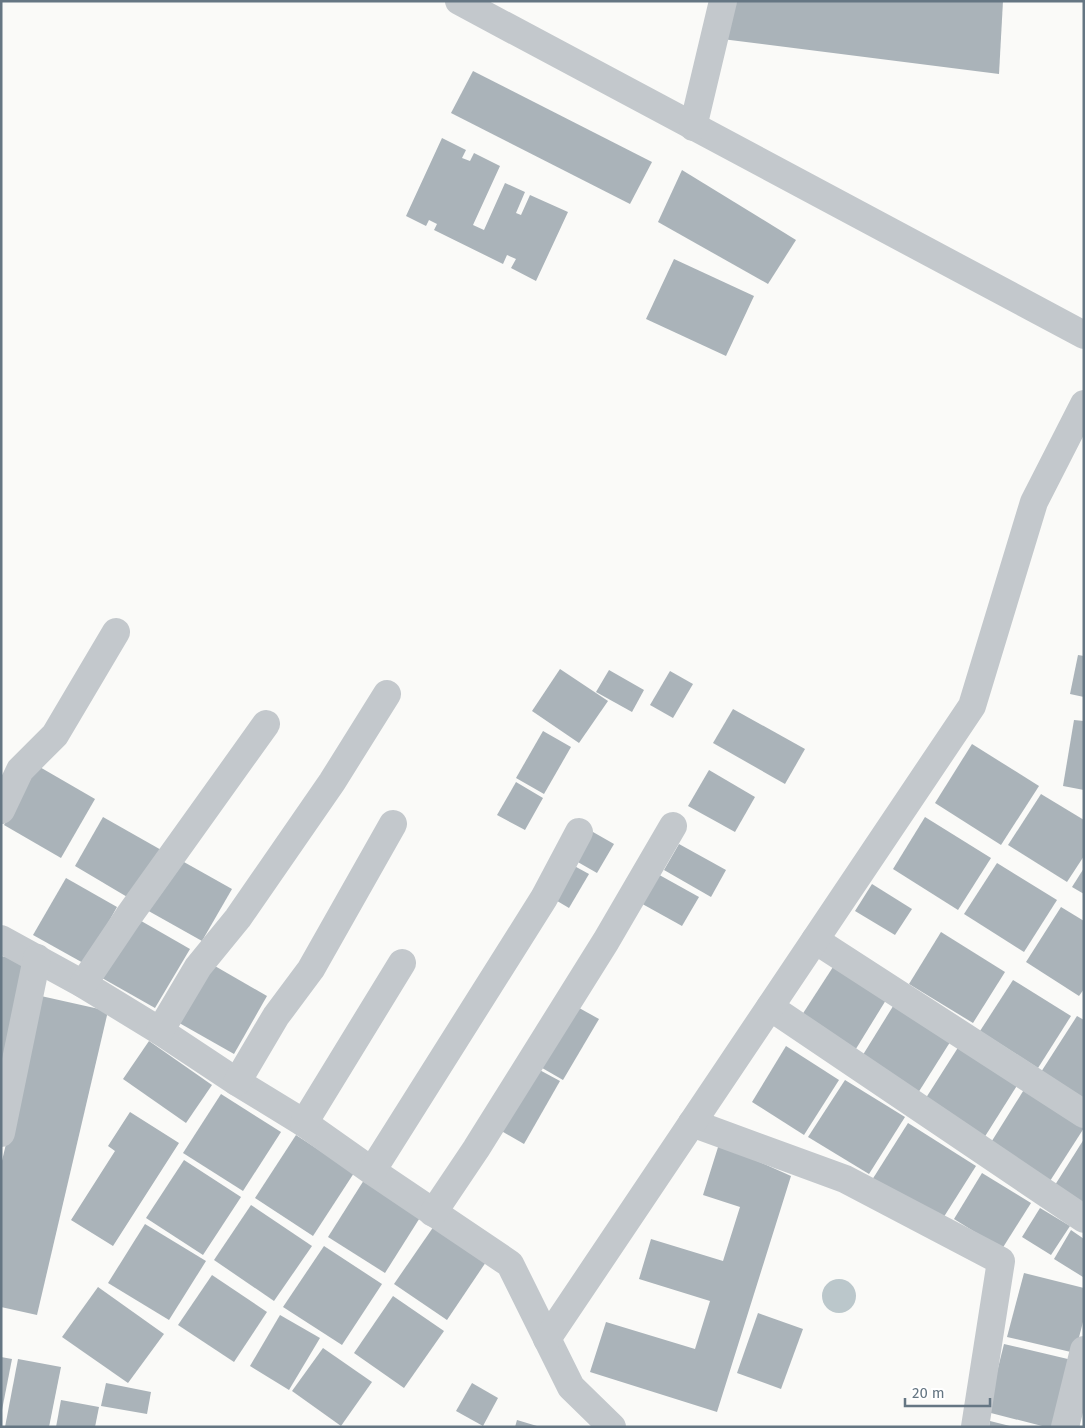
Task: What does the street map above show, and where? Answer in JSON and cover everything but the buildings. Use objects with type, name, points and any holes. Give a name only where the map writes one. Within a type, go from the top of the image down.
[{"type":"street","points":[[459,1],[1084,335]]},
{"type":"street","points":[[693,127],[722,1]]},
{"type":"street","points":[[547,1339],[972,706],[1034,502],[1084,404]]},
{"type":"street","points":[[1,810],[20,770],[55,735],[116,632]]},
{"type":"street","points":[[160,1031],[198,967],[238,918],[332,782],[386,694]]},
{"type":"street","points":[[83,984],[128,917],[266,724]]},
{"type":"street","points":[[238,1082],[276,1016],[311,969],[393,824]]},
{"type":"street","points":[[434,1213],[606,941],[673,826]]},
{"type":"street","points":[[372,1171],[544,898],[579,832]]},
{"type":"street","points":[[1,939],[83,984],[160,1031],[304,1123],[510,1264],[571,1387],[612,1427]]},
{"type":"street","points":[[815,940],[1084,1114]]},
{"type":"street","points":[[1,1133],[37,958]]},
{"type":"street","points":[[304,1123],[402,963]]},
{"type":"street","points":[[770,1007],[1084,1219]]},
{"type":"street","points":[[692,1124],[845,1179],[1001,1261],[975,1427]]},
{"type":"street","points":[[1065,1427],[1084,1350]]},
{"type":"shaded area","points":[[839,1279],[851,1284],[856,1296],[851,1308],[839,1313],[827,1308],[822,1296],[827,1284]]}]
